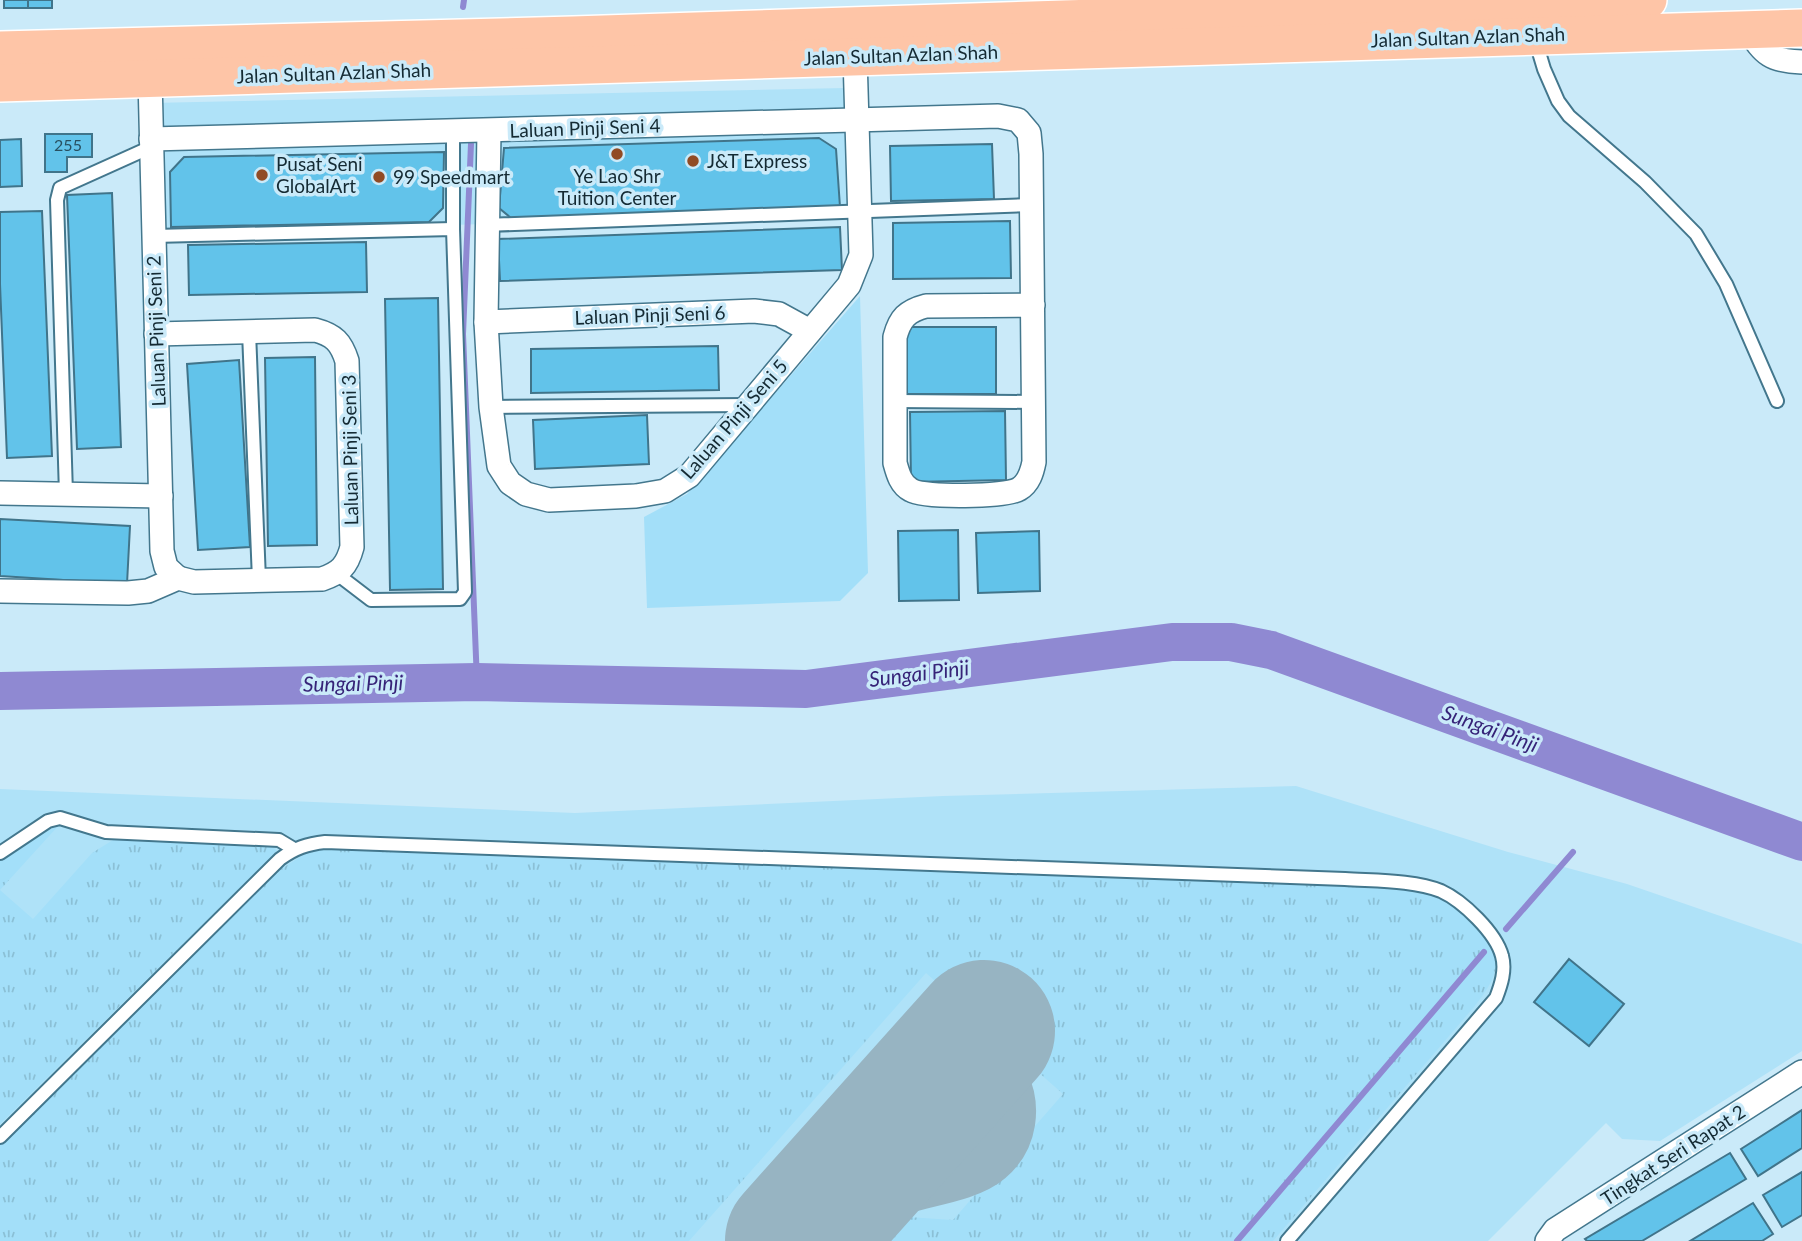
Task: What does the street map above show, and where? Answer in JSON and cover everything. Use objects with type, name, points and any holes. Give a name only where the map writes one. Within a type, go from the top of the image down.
[{"type":"main road","name":"Jalan Sultan Azlan Shah","points":[[0,50],[573,35],[997,10],[1648,0]]},
{"type":"main road","name":"Jalan Sultan Azlan Shah","points":[[0,83],[1802,28]]},
{"type":"main road","points":[[573,35],[734,47],[828,43],[844,46],[855,57]]},
{"type":"street","points":[[1748,29],[1761,51],[1783,61],[1802,62]]},
{"type":"street","name":"Laluan Pinji Seni 5","points":[[489,131],[486,322],[491,407],[499,466],[510,483],[526,494],[549,500],[636,496],[665,491],[689,476],[849,285],[860,255],[855,57]]},
{"type":"street","name":"Laluan Pinji Seni 2","points":[[150,79],[162,551],[166,567],[178,578]]},
{"type":"street","name":"Laluan Pinji Seni 4","points":[[151,143],[453,131],[998,116],[1018,120],[1029,133],[1032,205]]},
{"type":"street","points":[[1032,205],[1034,402],[1034,462],[1030,478],[1019,489],[1003,493],[927,494],[911,491],[899,479],[895,463],[895,337],[899,322],[910,310],[926,306],[1033,305]]},
{"type":"street","name":"Laluan Pinji Seni 6","points":[[486,322],[754,311],[779,314],[810,331]]},
{"type":"street","name":"Laluan Pinji Seni 3","points":[[156,334],[315,330],[331,334],[342,345],[347,361],[352,547],[348,562],[337,574]]},
{"type":"street","points":[[0,493],[160,496]]},
{"type":"street","points":[[0,591],[128,593],[148,591],[178,578],[194,582],[321,579],[337,574]]},
{"type":"street","name":"Tingkat Seri Rapat 2","points":[[1547,1241],[1555,1230],[1802,1072]]},
{"type":"lane","points":[[1534,35],[1558,101],[1569,116],[1645,182],[1696,234],[1726,284],[1777,401]]},
{"type":"lane","points":[[337,574],[371,600],[460,599],[465,592],[453,229],[453,131]]},
{"type":"lane","points":[[66,494],[57,200],[60,188],[151,143]]},
{"type":"lane","points":[[486,225],[1032,205]]},
{"type":"lane","points":[[153,236],[453,229]]},
{"type":"lane","points":[[249,332],[259,580]]},
{"type":"lane","points":[[895,401],[1034,402]]},
{"type":"lane","points":[[491,407],[748,405]]},
{"type":"lane","points":[[0,853],[48,821],[60,818],[106,832],[279,840],[294,849]]},
{"type":"lane","points":[[0,1137],[280,859],[294,849],[308,844],[325,842],[1331,878],[1408,884],[1441,891],[1474,915],[1489,932],[1503,957],[1502,982],[1496,998],[1287,1241]]},
{"type":"shaded area","points":[[845,88],[849,213],[153,234],[150,103]]},
{"type":"shaded area","points":[[1296,786],[1508,852],[1627,884],[1802,944],[1802,1051],[1660,1141],[1622,1139],[1606,1123],[1488,1241],[0,1241],[0,789],[575,813],[943,796]]},
{"type":"green space","points":[[860,296],[868,573],[840,601],[647,608],[644,517],[687,494]]},
{"type":"green space","points":[[49,824],[60,824],[0,890],[0,859]]},
{"type":"green space","points":[[113,840],[268,842],[277,851],[0,1124],[0,890],[33,919],[92,853]]},
{"type":"green space","points":[[332,845],[1402,888],[1436,895],[1464,912],[1489,940],[1494,950],[1496,967],[1489,985],[1474,1007],[1273,1241],[885,1241],[908,1217],[953,1220],[1063,1094],[926,973],[689,1241],[0,1241],[0,1145],[281,869],[308,852]]},
{"type":"building","points":[[4,0],[28,0],[28,8],[4,8]]},
{"type":"building","points":[[28,0],[52,0],[52,8],[28,8]]},
{"type":"building","points":[[45,134],[92,134],[92,157],[67,157],[67,172],[45,172]]},
{"type":"building","points":[[819,138],[836,149],[840,207],[511,218],[499,208],[504,148]]},
{"type":"building","points":[[21,139],[22,186],[0,187],[0,140]]},
{"type":"building","points":[[992,144],[994,199],[891,201],[890,146]]},
{"type":"building","points":[[444,152],[443,208],[429,222],[171,227],[170,172],[184,157]]},
{"type":"building","points":[[112,193],[121,447],[77,449],[67,195]]},
{"type":"building","points":[[42,211],[52,456],[7,458],[0,212]]},
{"type":"building","points":[[1010,221],[1011,278],[893,279],[893,223]]},
{"type":"building","points":[[840,227],[842,270],[500,281],[498,239]]},
{"type":"building","points":[[366,242],[367,292],[189,295],[188,245]]},
{"type":"building","points":[[438,298],[443,589],[390,590],[385,299]]},
{"type":"building","points":[[903,327],[996,327],[996,394],[903,394]]},
{"type":"building","points":[[718,346],[719,390],[531,393],[531,349]]},
{"type":"building","points":[[315,357],[317,545],[268,546],[265,358]]},
{"type":"building","points":[[239,360],[250,547],[198,550],[187,364]]},
{"type":"building","points":[[1005,411],[1006,480],[911,482],[910,412]]},
{"type":"building","points":[[647,415],[649,464],[535,469],[533,420]]},
{"type":"building","points":[[0,519],[130,526],[127,584],[0,576]]},
{"type":"building","points":[[958,530],[959,600],[899,601],[898,531]]},
{"type":"building","points":[[1039,531],[1040,591],[978,593],[976,533]]},
{"type":"building","points":[[1569,959],[1624,1004],[1589,1046],[1534,1002]]},
{"type":"building","points":[[1802,1110],[1802,1148],[1758,1176],[1741,1149]]},
{"type":"building","points":[[1730,1153],[1746,1179],[1642,1241],[1585,1239]]},
{"type":"building","points":[[1802,1172],[1802,1215],[1782,1227],[1763,1195]]},
{"type":"building","points":[[1753,1203],[1773,1234],[1762,1241],[1690,1241]]},
{"type":"waterway","points":[[463,7],[464,0]]},
{"type":"waterway","points":[[471,144],[463,334],[477,682]]},
{"type":"waterway","name":"Sungai Pinji","points":[[0,691],[477,682],[806,689],[1172,642],[1231,642],[1271,650],[1802,842]]},
{"type":"waterway","points":[[1506,929],[1573,852]]},
{"type":"waterway","points":[[1237,1241],[1484,952]]},
{"type":"taxiway","points":[[795,1241],[853,1156],[888,1086],[910,1057],[934,1047],[956,1047],[975,1054],[990,1066],[1001,1082],[1007,1101],[1007,1121],[1001,1140],[987,1157],[966,1169],[888,1191],[800,1241]]},
{"type":"runway","points":[[796,1241],[984,1031]]},
{"type":"place","name":"Ye Lao Shr Tuition Center","points":[[617,154]]},
{"type":"place","name":"J&T Express","points":[[693,161]]},
{"type":"place","name":"Pusat Seni GlobalArt","points":[[262,175]]},
{"type":"place","name":"99 Speedmart","points":[[379,177]]}]
